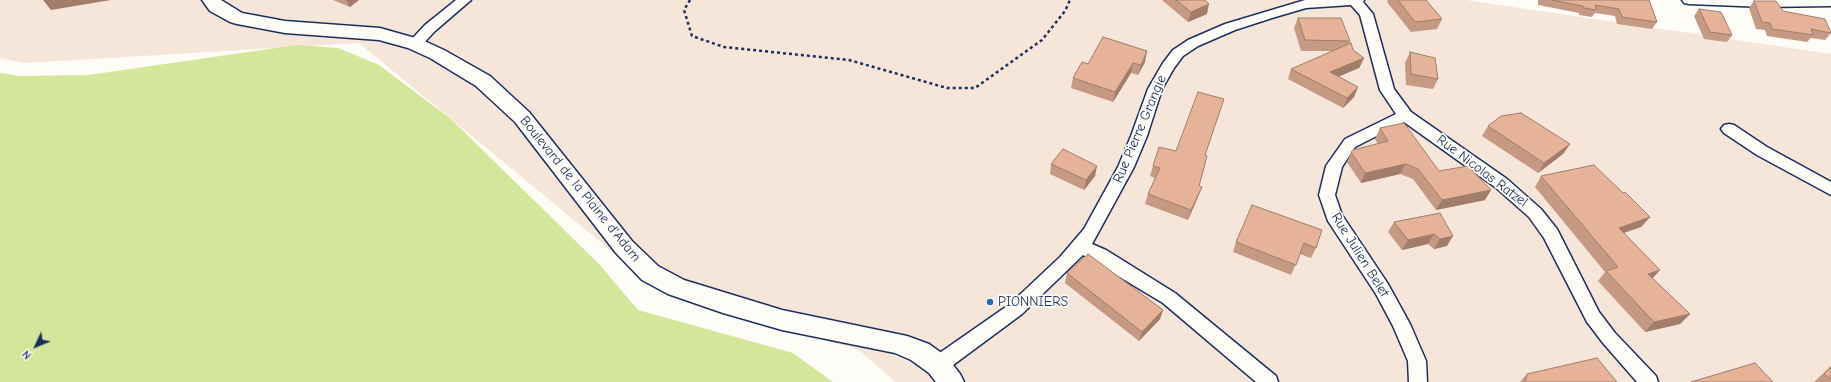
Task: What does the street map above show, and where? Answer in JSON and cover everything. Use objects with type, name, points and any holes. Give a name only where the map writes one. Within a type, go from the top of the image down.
[{"type":"street","name":"Boulevard de la Plaine d'Adam","points":[[211,0],[217,7],[237,18],[285,27],[380,34],[415,44],[437,54],[482,81],[522,117],[624,247],[650,273],[676,287],[723,303],[782,320],[898,343],[920,352],[944,374]]},
{"type":"street","points":[[415,44],[430,28],[464,0]]},
{"type":"street","name":"Rue Nicolas Ratzel","points":[[1356,0],[1366,14],[1387,90],[1406,116],[1501,183],[1535,213],[1551,234],[1573,281],[1593,317],[1609,338],[1649,382]]},
{"type":"street","name":"Rue Pierre Grangie","points":[[944,374],[1066,262],[1090,234],[1126,167],[1139,136],[1155,89],[1168,66],[1178,53],[1193,43],[1230,27],[1267,15],[1305,4],[1356,0]]},
{"type":"street","points":[[1689,0],[1764,3],[1831,2]]},
{"type":"street","name":"Rue Julien Belet","points":[[1406,116],[1350,143],[1334,166],[1327,195],[1334,217],[1382,289],[1401,324],[1417,361],[1418,382]]},
{"type":"street","points":[[1729,129],[1762,151],[1831,189]]},
{"type":"street","points":[[1081,246],[1100,255],[1169,298],[1269,382]]},
{"type":"path","points":[[690,0],[684,10],[692,36],[724,47],[848,60],[947,88],[975,88],[1042,40],[1065,11],[1070,0]]},
{"type":"shaded area","points":[[0,0],[1466,0],[1831,54],[1831,382],[896,382],[859,350],[660,291],[359,43],[25,63],[0,58]]},
{"type":"green space","points":[[297,45],[338,48],[379,65],[451,119],[599,264],[638,310],[793,353],[833,382],[0,382],[0,73],[20,76],[88,75]]},
{"type":"building","points":[[1176,0],[1205,0],[1209,4],[1191,12]]},
{"type":"building","points":[[1398,0],[1426,0],[1442,19],[1415,22]]},
{"type":"building","points":[[1552,0],[1649,0],[1657,22],[1622,17],[1619,9],[1595,5],[1596,10]]},
{"type":"building","points":[[1754,1],[1776,1],[1783,11],[1825,19],[1831,33],[1811,29],[1813,35],[1772,29],[1770,23],[1762,22]]},
{"type":"building","points":[[1699,9],[1721,12],[1732,35],[1710,32]]},
{"type":"building","points":[[1298,18],[1341,18],[1350,41],[1305,40]]},
{"type":"building","points":[[1103,37],[1147,51],[1141,65],[1133,63],[1115,92],[1073,78],[1082,62],[1088,64]]},
{"type":"building","points":[[1351,43],[1353,50],[1364,58],[1330,72],[1358,87],[1347,98],[1291,69]]},
{"type":"building","points":[[1410,52],[1435,58],[1438,79],[1411,74]]},
{"type":"building","points":[[1198,92],[1224,99],[1205,155],[1207,156],[1199,186],[1202,187],[1191,210],[1148,194],[1160,168],[1153,166],[1159,147],[1176,151]]},
{"type":"building","points":[[1521,113],[1570,144],[1544,163],[1488,126],[1501,116]]},
{"type":"building","points":[[1404,123],[1439,171],[1468,166],[1491,190],[1442,200],[1418,169],[1406,164],[1365,173],[1351,152],[1353,150],[1388,141],[1380,128]]},
{"type":"building","points":[[1063,149],[1097,166],[1086,180],[1051,164]]},
{"type":"building","points":[[1594,165],[1623,193],[1625,192],[1650,217],[1619,228],[1660,270],[1648,274],[1690,314],[1654,322],[1606,271],[1618,267],[1541,176]]},
{"type":"building","points":[[1252,205],[1322,230],[1316,248],[1304,243],[1296,265],[1236,242]]},
{"type":"building","points":[[1440,213],[1453,236],[1440,239],[1434,234],[1408,240],[1394,222]]},
{"type":"building","points":[[1088,254],[1163,310],[1142,332],[1067,273]]},
{"type":"building","points":[[1597,358],[1617,382],[1525,382],[1527,374]]},
{"type":"building","points":[[1755,363],[1773,382],[1691,382]]},
{"type":"building","points":[[1831,367],[1831,379],[1824,374]]},
{"type":"place","name":"PIONNIERS","points":[[990,302]]}]
